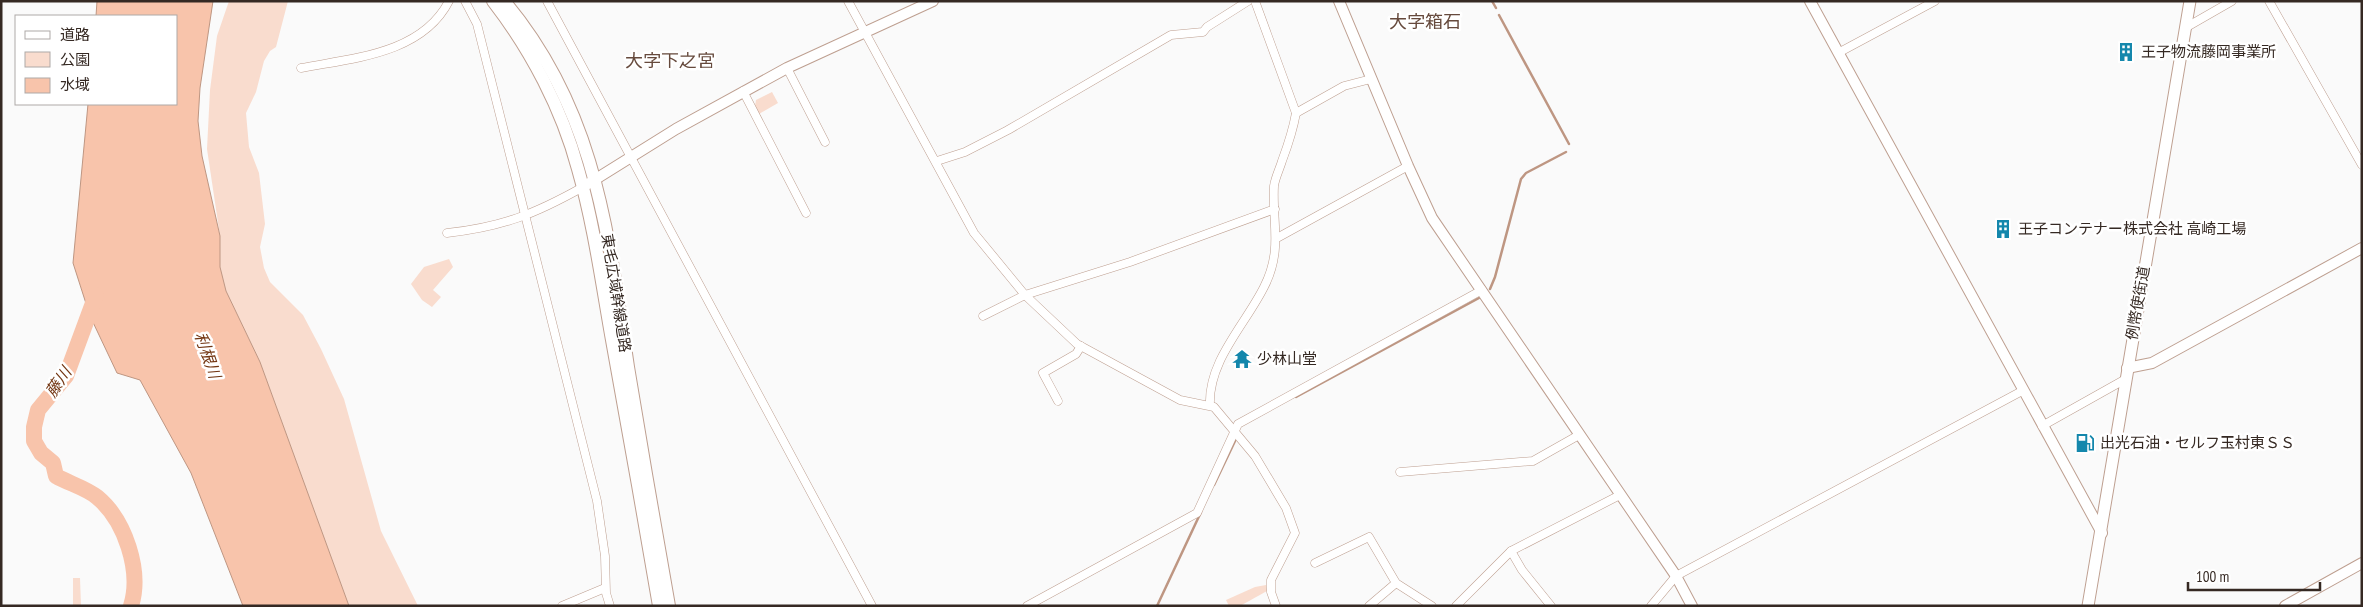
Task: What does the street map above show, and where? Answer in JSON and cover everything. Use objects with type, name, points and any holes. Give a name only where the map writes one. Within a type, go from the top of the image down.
[{"type":"highway","name":"東毛広域幹線道路","points":[[493,1],[523,43],[545,86],[565,130],[583,187],[659,606]]},
{"type":"highway","name":"東毛広域幹線道路","points":[[504,1],[545,58],[558,80],[578,127],[596,178],[611,257],[669,606]]},
{"type":"main road","name":"例幣使街道","points":[[2088,606],[2102,533],[2124,380],[2190,1]]},
{"type":"street","points":[[301,68],[403,45],[436,20],[449,1]]},
{"type":"street","points":[[465,1],[477,24],[597,501],[605,556],[607,604]]},
{"type":"street","points":[[547,1],[872,606]]},
{"type":"street","points":[[848,1],[937,161],[974,233],[1025,295],[1081,346],[1180,400],[1210,405],[1236,431],[1254,456],[1286,508],[1295,533],[1271,580],[1270,592],[1276,606]]},
{"type":"street","points":[[447,233],[474,231],[526,216],[583,187],[743,91],[864,31],[933,1]]},
{"type":"street","points":[[937,161],[965,152],[1008,130],[1171,35],[1204,32],[1207,27],[1248,1]]},
{"type":"street","points":[[1210,405],[1209,390],[1215,368],[1265,285],[1277,238],[1274,184],[1293,132],[1296,113],[1255,1]]},
{"type":"street","points":[[1339,1],[1408,166],[1432,218],[1676,576],[1692,606]]},
{"type":"street","points":[[1810,1],[2022,391],[2102,533]]},
{"type":"street","points":[[1838,53],[1935,1]]},
{"type":"street","points":[[2185,28],[2232,1]]},
{"type":"street","points":[[2269,1],[2362,165]]},
{"type":"street","points":[[787,68],[826,142]]},
{"type":"street","points":[[1296,113],[1344,86],[1371,79]]},
{"type":"street","points":[[743,91],[806,213]]},
{"type":"street","points":[[1277,238],[1408,166]]},
{"type":"street","points":[[983,316],[1025,295],[1130,262],[1275,209]]},
{"type":"street","points":[[2127,368],[2152,363],[2362,248]]},
{"type":"street","points":[[1027,606],[1197,513],[1238,424],[1482,290]]},
{"type":"street","points":[[1058,401],[1043,374],[1076,354],[1081,346]]},
{"type":"street","points":[[2042,426],[2124,380]]},
{"type":"street","points":[[1651,606],[1676,576],[2022,391]]},
{"type":"street","points":[[1400,472],[1533,462],[1579,435]]},
{"type":"street","points":[[1456,606],[1512,552],[1620,495]]},
{"type":"street","points":[[1315,563],[1369,537],[1396,583],[1432,606]]},
{"type":"street","points":[[1512,552],[1522,570],[1551,606]]},
{"type":"street","points":[[2285,606],[2362,563]]},
{"type":"street","points":[[1369,606],[1396,583]]},
{"type":"street","points":[[562,606],[605,588]]},
{"type":"green space","points":[[229,1],[288,1],[276,47],[270,51],[264,61],[256,92],[246,113],[249,147],[259,173],[265,224],[260,247],[264,268],[270,282],[303,315],[344,399],[381,531],[418,606],[349,606],[260,362],[226,291],[220,267],[220,236],[207,149],[210,90],[217,36]]},
{"type":"green space","points":[[772,92],[778,103],[759,114],[755,106],[756,100]]},
{"type":"green space","points":[[449,259],[453,267],[433,290],[441,297],[432,307],[422,300],[411,284],[424,267]]},
{"type":"green space","points":[[73,578],[80,578],[81,606],[73,606]]},
{"type":"green space","points":[[1266,585],[1267,591],[1240,606],[1229,606],[1226,600],[1255,587]]},
{"type":"water","name":"利根川","points":[[97,1],[213,1],[200,88],[198,121],[202,156],[220,236],[220,267],[226,291],[260,362],[349,606],[243,606],[191,473],[140,380],[117,373],[90,316],[73,263],[88,105],[178,105],[178,15],[96,15]]},
{"type":"waterway","points":[[1492,1],[1496,8]]},
{"type":"waterway","points":[[1499,15],[1569,144]]},
{"type":"waterway","points":[[1490,289],[1495,277],[1521,179],[1526,173],[1566,152]]},
{"type":"waterway","name":"藤川","points":[[96,295],[66,376],[38,410],[34,427],[34,441],[41,453],[53,463],[56,476],[93,494],[107,507],[116,519],[129,547],[132,562],[134,592],[131,606]]},
{"type":"waterway","points":[[1296,397],[1479,298]]},
{"type":"waterway","points":[[1214,485],[1235,441]]},
{"type":"waterway","points":[[1157,606],[1201,512]]},
{"type":"place","name":"王子物流藤岡事業所","points":[[2126,52]]},
{"type":"place","name":"王子コンテナー株式会社 高崎工場","points":[[2003,229]]},
{"type":"place","name":"少林山堂","points":[[1242,359]]},
{"type":"place","name":"出光石油・セルフ玉村東ＳＳ","points":[[2085,443]]},
{"type":"district","name":"大字箱石","points":[[1425,22]]},
{"type":"district","name":"大字下之宮","points":[[670,61]]}]
